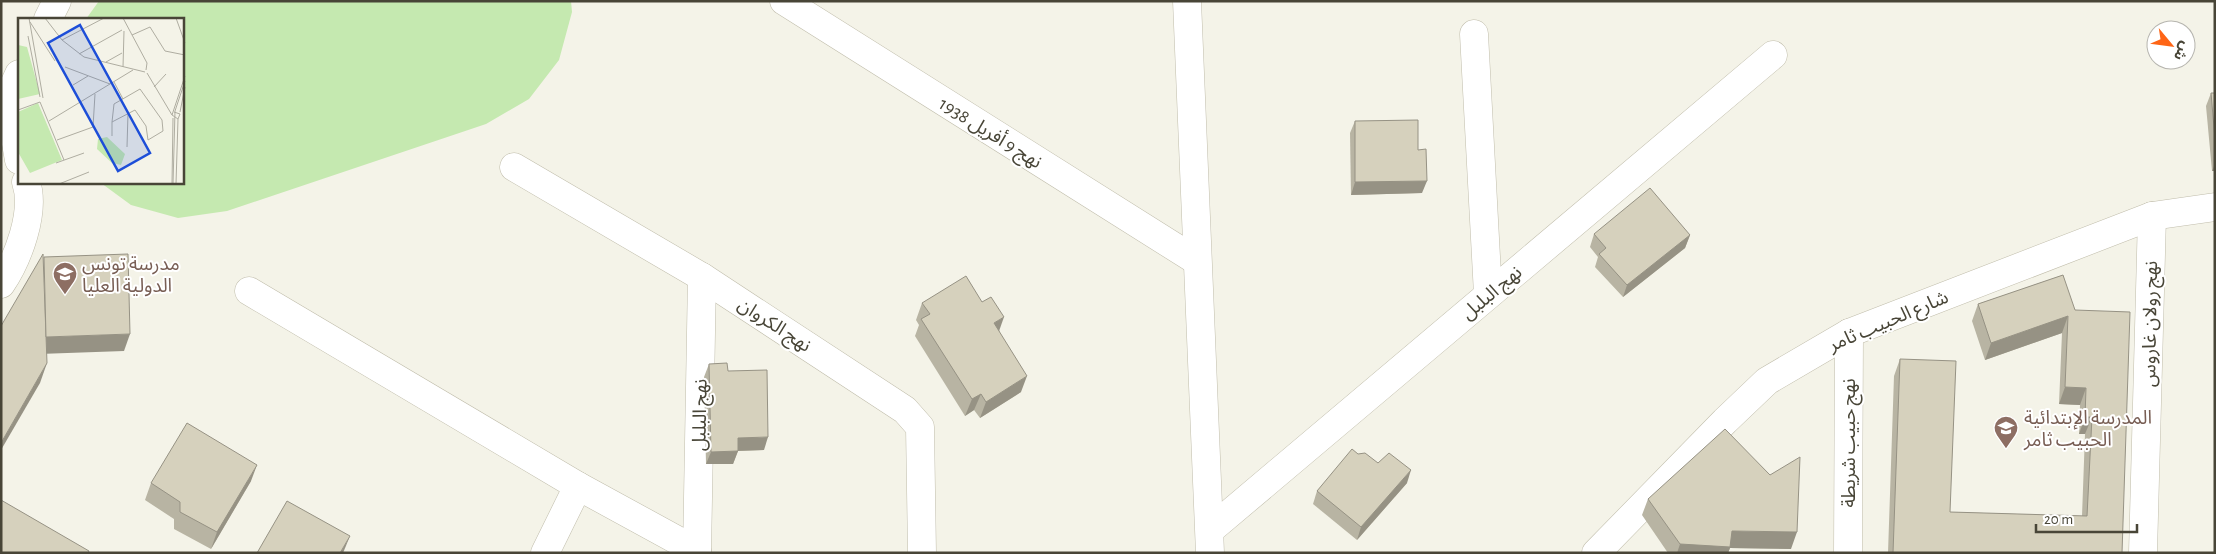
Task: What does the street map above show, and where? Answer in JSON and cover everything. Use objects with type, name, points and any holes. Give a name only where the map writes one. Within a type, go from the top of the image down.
[{"type":"street","points":[[48,18],[57,1]]},
{"type":"street","name":"نهج 9 أفريل 1938","points":[[784,1],[1198,261]]},
{"type":"street","points":[[1187,1],[1210,541]]},
{"type":"street","points":[[1474,34],[1488,294]]},
{"type":"street","name":"نهج البلبل","points":[[1210,541],[1488,294],[1773,54]]},
{"type":"street","points":[[18,76],[8,98],[18,154]]},
{"type":"street","name":"نهج الكروان","points":[[514,167],[702,277],[905,410],[920,427],[922,553]]},
{"type":"street","points":[[1,284],[25,234],[30,193],[27,184]]},
{"type":"street","name":"شارع الحبيب ثامر","points":[[1596,553],[1725,420],[1767,381],[1849,333],[2152,216],[2215,207]]},
{"type":"street","name":"نهج رولان غاروس","points":[[2143,553],[2152,216]]},
{"type":"street","name":"نهج البلبل","points":[[697,552],[702,277]]},
{"type":"street","points":[[249,290],[578,486],[697,552]]},
{"type":"street","name":"نهج حبيب شريطة","points":[[1848,553],[1849,333]]},
{"type":"street","points":[[545,553],[578,486]]},
{"type":"green space","points":[[99,1],[571,1],[572,12],[559,60],[529,99],[486,124],[227,211],[178,218],[131,205],[102,184],[184,184],[184,18],[87,18]]},
{"type":"building","points":[[2211,93],[2215,93],[2215,139]]},
{"type":"building","points":[[1418,120],[1418,150],[1426,149],[1427,181],[1355,182],[1355,121]]},
{"type":"building","points":[[1650,188],[1690,235],[1627,285],[1599,254],[1606,248],[1594,234]]},
{"type":"building","points":[[43,254],[47,363],[1,443],[1,326]]},
{"type":"building","points":[[128,254],[130,334],[46,337],[44,257]]},
{"type":"building","points":[[2063,275],[2075,310],[2130,312],[2122,553],[1893,553],[1900,359],[1956,361],[1950,512],[2087,516],[2092,417],[2085,417],[2086,388],[2065,387],[2068,316],[1991,343],[1978,304]]},
{"type":"building","points":[[966,276],[982,302],[991,297],[1004,317],[994,323],[1027,376],[986,402],[981,394],[972,399],[921,319],[930,314],[922,303]]},
{"type":"building","points":[[727,363],[728,371],[767,370],[768,437],[738,438],[738,451],[711,452],[709,364]]},
{"type":"building","points":[[187,423],[257,465],[217,532],[180,512],[180,502],[151,483]]},
{"type":"building","points":[[1725,429],[1770,475],[1800,457],[1797,532],[1732,531],[1730,547],[1680,544],[1648,499]]},
{"type":"building","points":[[1352,449],[1358,454],[1365,453],[1378,463],[1389,453],[1411,470],[1361,527],[1317,491]]},
{"type":"building","points":[[1,500],[89,551],[88,553],[1,553]]},
{"type":"building","points":[[287,501],[350,536],[340,553],[257,553]]},
{"type":"place","name":"مدرسة تونس الدولية العليا","points":[[65,295]]},
{"type":"place","name":"المدرسة الإبتدائية الحبيب ثامر","points":[[2006,449]]}]
